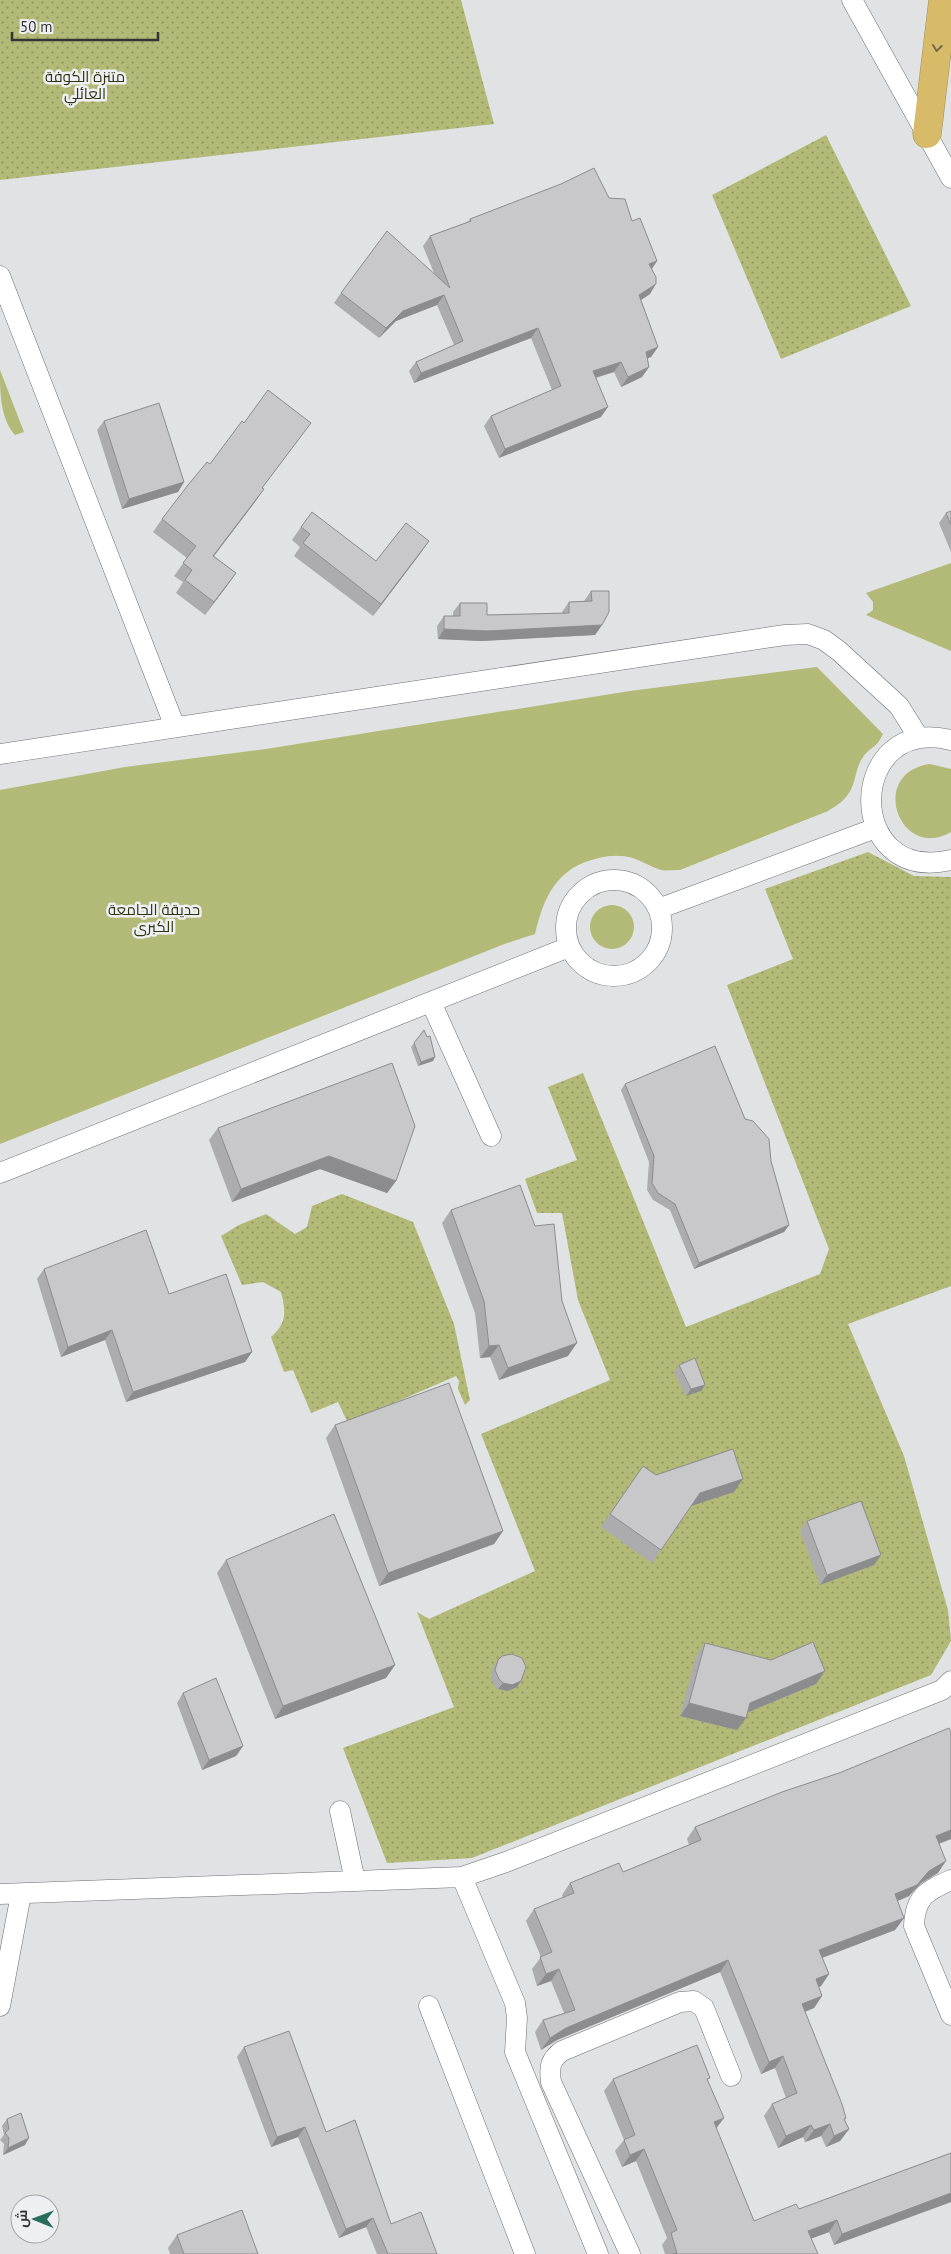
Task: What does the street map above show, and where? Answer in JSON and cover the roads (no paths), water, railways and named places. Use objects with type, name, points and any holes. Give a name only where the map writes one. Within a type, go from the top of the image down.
[{"type":"highway","points":[[927,134],[943,0]]},
{"type":"lane","points":[[852,0],[951,178]]},
{"type":"lane","points":[[0,276],[175,728]]},
{"type":"lane","points":[[0,754],[785,635],[808,634],[824,640],[839,651],[899,706],[919,738]]},
{"type":"lane","points":[[951,740],[938,737],[919,738],[902,745],[887,756],[876,772],[870,791],[870,810],[876,828],[886,844],[901,855],[919,862],[938,863],[951,860]]},
{"type":"lane","points":[[658,909],[876,828]]},
{"type":"lane","points":[[603,880],[620,880],[636,884],[649,895],[658,909],[662,924],[661,939],[655,953],[646,965],[632,973],[618,976],[603,975],[583,965],[577,960],[569,947],[565,930],[567,914],[575,899],[587,887],[603,880]]},
{"type":"lane","points":[[0,1173],[569,947]]},
{"type":"lane","points":[[430,1002],[491,1136]]},
{"type":"lane","points":[[0,1894],[462,1877],[506,1862],[933,1694],[942,1690],[951,1681]]},
{"type":"lane","points":[[340,1811],[355,1881]]},
{"type":"lane","points":[[462,1877],[515,2003],[517,2018],[515,2052],[598,2254]]},
{"type":"lane","points":[[950,1882],[931,1889],[920,1899],[914,1913],[914,1926],[951,2015]]},
{"type":"lane","points":[[0,2006],[21,1894]]},
{"type":"lane","points":[[630,2254],[551,2082],[550,2068],[553,2058],[562,2051],[680,2002],[694,2002],[704,2008],[731,2076]]},
{"type":"lane","points":[[429,2006],[524,2254]]},
{"type":"park label","name":"متنزة الكوفة العائلي","points":[[85,84]]},
{"type":"park label","name":"حديقة الجامعة الكبرى","points":[[154,918]]}]
